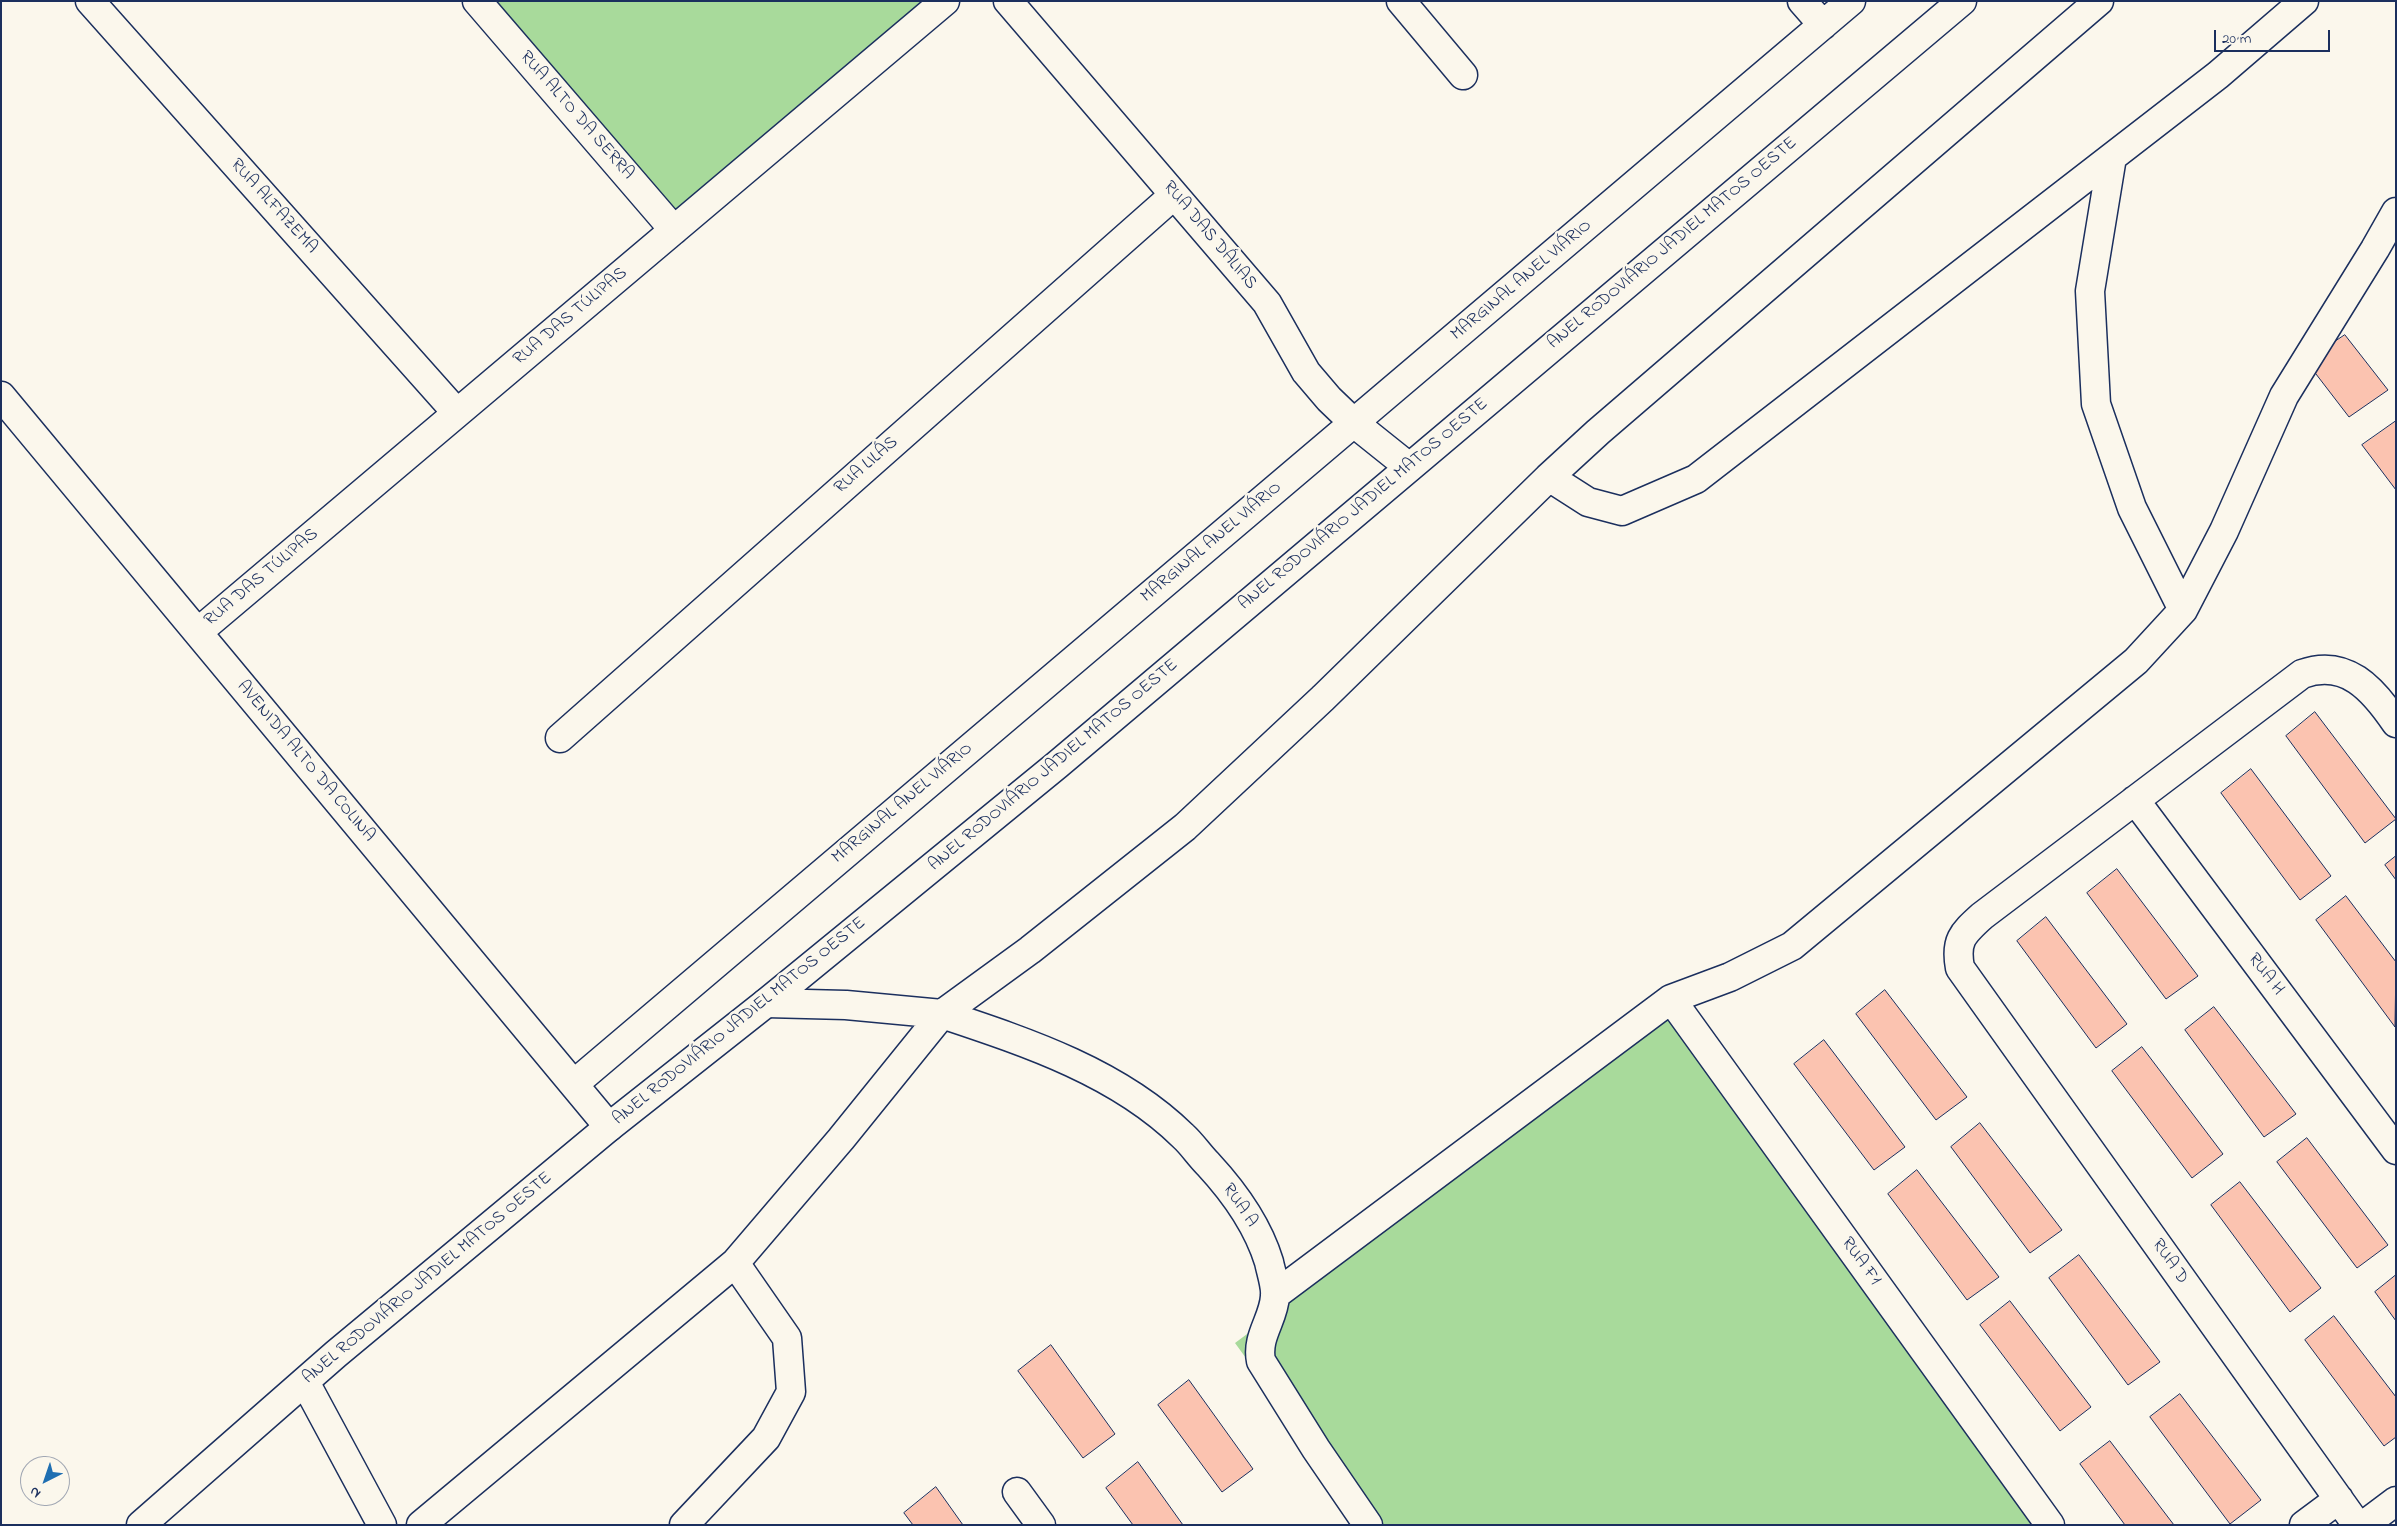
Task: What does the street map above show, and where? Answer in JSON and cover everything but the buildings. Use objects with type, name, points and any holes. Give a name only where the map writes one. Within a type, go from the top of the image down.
[{"type":"main road","name":"RUA ALFAZEMA","points":[[90,1],[457,413]]},
{"type":"main road","name":"RUA ALTO DA SERRA","points":[[477,1],[674,230]]},
{"type":"main road","name":"RUA DAS TÚLIPAS","points":[[198,632],[945,1]]},
{"type":"main road","name":"RUA DAS DÁLIAS","points":[[1008,1],[1267,303],[1306,372],[1329,399],[1409,467]]},
{"type":"main road","points":[[1401,1],[1463,75]]},
{"type":"main road","points":[[1802,1],[1823,26]]},
{"type":"main road","name":"MARGINAL ANEL VIÁRIO","points":[[574,1084],[1851,1]]},
{"type":"main road","name":"ANEL RODOVIÁRIO JADIEL MATOS OESTE","points":[[141,1525],[336,1354],[609,1128],[766,1003],[1064,759],[1962,1]]},
{"type":"main road","points":[[421,1525],[735,1263],[841,1140],[942,1014],[1030,950],[1185,827],[1323,698],[1549,477],[1598,432],[2099,1]]},
{"type":"main road","points":[[1549,477],[1588,502],[1622,512],[1696,479],[2218,75],[2304,1]]},
{"type":"main road","points":[[2112,157],[2090,291],[2096,404],[2132,508],[2183,610]]},
{"type":"main road","name":"RUA LILÁS","points":[[560,738],[1174,195]]},
{"type":"main road","points":[[1368,1525],[1316,1449],[1261,1361],[1258,1347],[1276,1295],[1671,998],[1730,977],[1792,946],[2136,661],[2183,610],[2224,532],[2284,396],[2396,212]]},
{"type":"main road","name":"AVENIDA ALTO DA COLINA","points":[[1,396],[609,1128]]},
{"type":"main road","name":"RUA D","points":[[2357,1525],[1960,968],[1957,952],[1964,933],[2134,800],[2302,674],[2318,668],[2334,669],[2358,679],[2372,692],[2396,723]]},
{"type":"main road","name":"RUA H","points":[[2134,800],[2396,1150]]},
{"type":"main road","name":"RUA F1","points":[[1671,998],[2050,1525]]},
{"type":"main road","name":"RUA A","points":[[766,1003],[846,1005],[942,1014],[1021,1040],[1076,1064],[1128,1094],[1182,1135],[1225,1183],[1258,1234],[1269,1262],[1276,1295]]},
{"type":"main road","points":[[684,1525],[766,1438],[791,1392],[787,1338],[735,1263]]},
{"type":"main road","points":[[305,1382],[382,1525]]},
{"type":"main road","points":[[1017,1492],[1041,1525]]},
{"type":"main road","points":[[2304,1525],[2339,1499]]},
{"type":"main road","points":[[2364,1525],[2396,1501]]},
{"type":"green space","points":[[477,1],[945,1],[674,230]]},
{"type":"green space","points":[[1673,1016],[2048,1525],[1367,1525],[1235,1343]]}]
